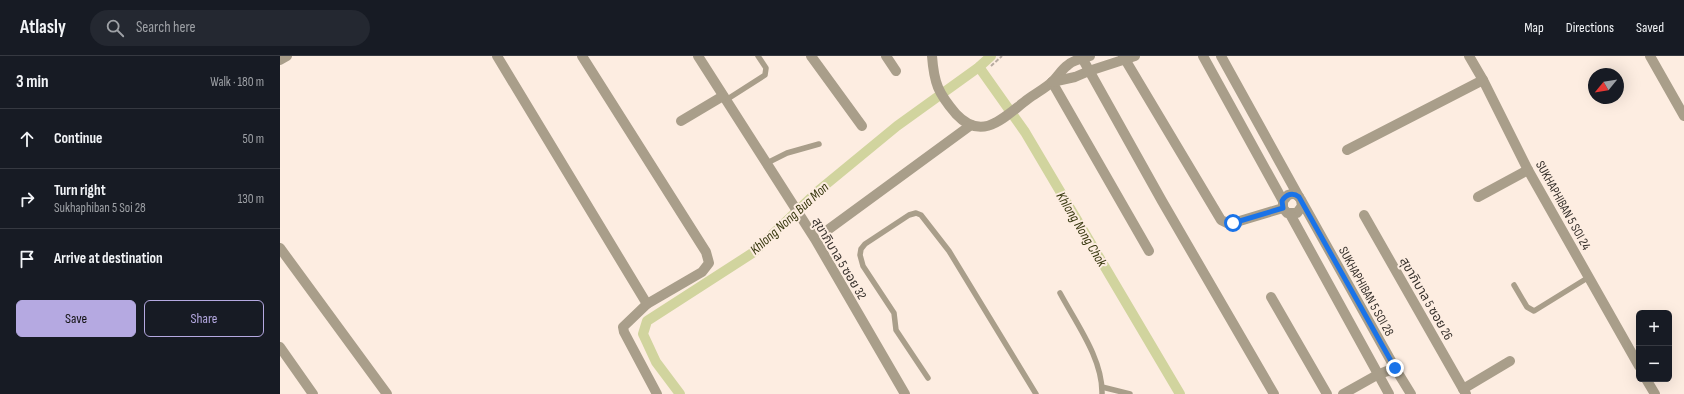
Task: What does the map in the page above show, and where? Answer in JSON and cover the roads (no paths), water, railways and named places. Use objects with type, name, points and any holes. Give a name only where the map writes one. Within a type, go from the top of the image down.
[{"type":"street","points":[[280,60],[287,56]]},
{"type":"street","points":[[498,56],[647,304]]},
{"type":"street","points":[[582,56],[706,252],[709,263],[702,272],[647,304],[624,324],[623,329],[656,394]]},
{"type":"street","name":"สุขาภิบาล 5 ซอย 32","points":[[698,56],[802,218],[905,394]]},
{"type":"street","points":[[811,56],[862,126]]},
{"type":"street","points":[[886,56],[896,71]]},
{"type":"street","points":[[932,56],[933,76],[937,87],[962,120],[976,127],[989,126],[997,123],[1052,82],[1068,64],[1085,57],[1089,70],[1274,394]]},
{"type":"street","points":[[1052,82],[1075,77],[1089,70],[1123,58],[1135,56]]},
{"type":"street","points":[[1203,56],[1285,208],[1377,375],[1389,394]]},
{"type":"street","name":"SUKHAPHIBAN 5 SOI 28","points":[[1221,56],[1395,368],[1412,394]]},
{"type":"street","name":"SUKHAPHIBAN 5 SOI 24","points":[[1469,56],[1483,80],[1528,170],[1636,361]]},
{"type":"street","points":[[1650,56],[1684,116]]},
{"type":"street","points":[[1123,58],[1221,220],[1227,223],[1233,223],[1285,208],[1297,213],[1301,209],[1300,198],[1295,194],[1286,196],[1285,208]]},
{"type":"street","points":[[1068,64],[1075,77]]},
{"type":"street","points":[[1214,76],[1228,67]]},
{"type":"street","points":[[1347,150],[1483,80]]},
{"type":"street","points":[[1052,82],[1149,252]]},
{"type":"street","points":[[681,121],[725,98]]},
{"type":"street","points":[[829,229],[971,125]]},
{"type":"street","points":[[1478,197],[1528,170]]},
{"type":"street","name":"สุขาภิบาล 5 ซอย 26","points":[[1364,215],[1465,391]]},
{"type":"street","points":[[280,248],[387,394]]},
{"type":"street","points":[[1271,297],[1327,394]]},
{"type":"street","points":[[280,347],[313,394]]},
{"type":"street","points":[[1465,391],[1510,361]]},
{"type":"street","points":[[1343,394],[1377,375],[1395,368]]},
{"type":"street","points":[[1648,382],[1655,394]]},
{"type":"lane","points":[[725,98],[765,75],[766,68],[758,56]]},
{"type":"lane","points":[[767,163],[787,154],[819,144]]},
{"type":"lane","points":[[928,378],[896,330],[894,313],[863,266],[860,255],[861,249],[865,244],[909,215],[916,214],[921,215],[949,251],[1036,394]]},
{"type":"lane","points":[[1514,285],[1527,308],[1534,311],[1589,277]]},
{"type":"lane","points":[[1060,293],[1096,359],[1102,386],[1102,394]]},
{"type":"lane","points":[[1102,386],[1130,394]]},
{"type":"waterway","name":"Khlong Nong Bua Mon","points":[[680,394],[656,362],[643,334],[647,321],[754,252],[818,191],[897,126],[979,67],[991,56]]},
{"type":"waterway","name":"Khlong Nong Chok","points":[[979,67],[1025,132],[1180,394]]}]
